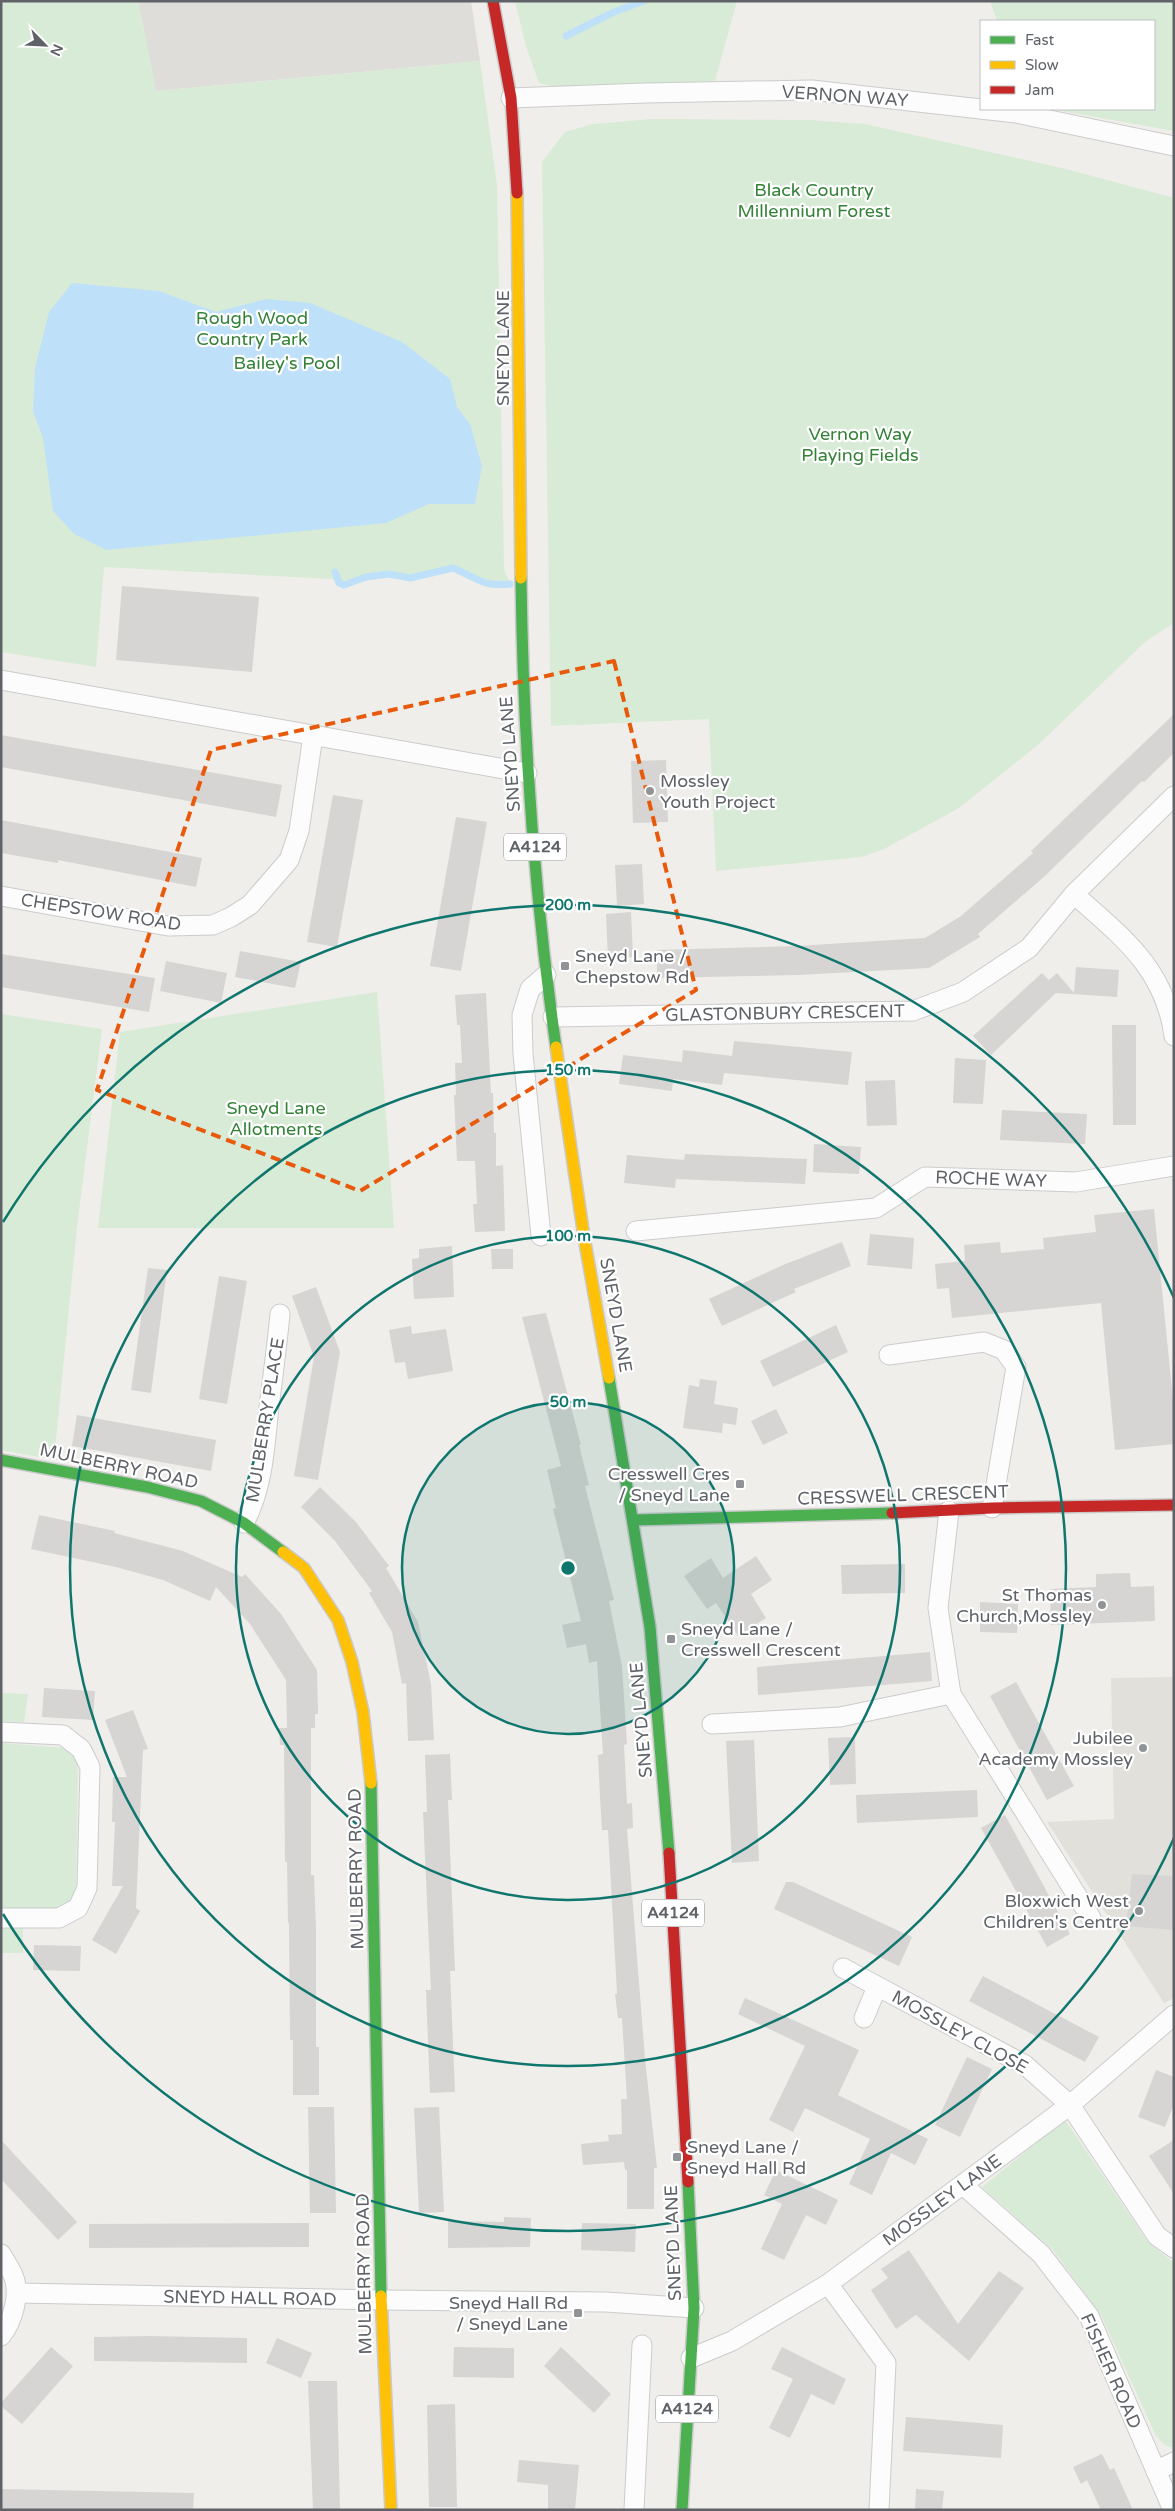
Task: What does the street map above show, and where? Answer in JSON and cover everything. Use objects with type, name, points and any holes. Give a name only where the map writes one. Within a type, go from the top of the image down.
[{"type":"main road","name":"SNEYD LANE","points":[[494,1],[511,98],[517,167],[522,658],[527,773],[546,975],[584,1236],[634,1520],[650,1627],[662,1764],[683,2084],[694,2308],[682,2510]]},
{"type":"main road","name":"MULBERRY ROAD","points":[[1,1460],[147,1487],[201,1501],[244,1524],[304,1568],[338,1620],[352,1662],[363,1712],[373,1795],[381,2300],[390,2510]]},
{"type":"main road","name":"CRESSWELL CRESCENT","points":[[634,1520],[949,1511],[992,1508],[1096,1508],[1174,1505]]},
{"type":"street","name":"VERNON WAY","points":[[511,98],[812,90],[980,109]]},
{"type":"street","name":"VERNON WAY","points":[[989,110],[1016,113],[1174,146]]},
{"type":"street","points":[[1,680],[527,773]]},
{"type":"street","name":"CHEPSTOW ROAD","points":[[1,896],[168,926],[213,924],[231,917],[250,905],[289,860],[299,831],[313,736]]},
{"type":"street","name":"GLASTONBURY CRESCENT","points":[[553,1017],[913,1011],[963,992],[1029,948],[1074,894],[1174,796]]},
{"type":"street","points":[[1074,894],[1129,943],[1146,967],[1164,997],[1174,1036]]},
{"type":"street","points":[[541,1236],[523,1054],[522,1015],[530,989],[546,975]]},
{"type":"street","name":"ROCHE WAY","points":[[636,1231],[876,1208],[925,1177],[1076,1182],[1174,1166]]},
{"type":"street","name":"MULBERRY PLACE","points":[[244,1524],[254,1506],[266,1432],[280,1314]]},
{"type":"street","points":[[889,1355],[984,1342],[1004,1350],[1016,1367],[992,1508]]},
{"type":"street","points":[[949,1511],[938,1608],[951,1694],[1091,1918]]},
{"type":"street","points":[[724,1718],[840,1717],[951,1694]]},
{"type":"street","points":[[1,1732],[63,1735],[81,1749],[90,1767],[87,1888],[78,1908],[59,1918],[1,1918]]},
{"type":"street","name":"MOSSLEY CLOSE","points":[[843,1968],[1025,2065],[1070,2105]]},
{"type":"street","points":[[864,2018],[878,1987]]},
{"type":"street","name":"MOSSLEY LANE","points":[[691,2358],[732,2340],[828,2284],[1070,2105],[1174,2015]]},
{"type":"street","points":[[1070,2105],[1157,2236],[1174,2248]]},
{"type":"street","name":"FISHER ROAD","points":[[963,2186],[1041,2254],[1090,2316],[1172,2510]]},
{"type":"street","points":[[1,2254],[14,2276],[17,2293],[9,2326],[1,2336]]},
{"type":"street","points":[[828,2284],[886,2363],[879,2510]]},
{"type":"street","name":"SNEYD HALL ROAD","points":[[17,2293],[606,2302],[694,2308]]},
{"type":"street","points":[[634,2510],[642,2345]]},
{"type":"street","points":[[1156,2471],[1174,2462]]},
{"type":"highlighted area","points":[[614,661],[696,990],[360,1191],[97,1090],[211,750]]},
{"type":"shaded area","points":[[138,1],[471,1],[480,61],[156,91]]},
{"type":"shaded area","points":[[1174,1677],[1174,1998],[1164,2003],[1047,1822],[1114,1819],[1111,1678]]},
{"type":"green space","name":"Rough Wood Country Park","points":[[1,1],[138,1],[156,91],[480,61],[497,185],[504,569],[510,584],[486,583],[453,568],[410,578],[389,574],[366,577],[344,585],[332,579],[104,567],[96,667],[1,652]]},
{"type":"green space","points":[[515,1],[737,1],[715,81],[564,89],[539,83],[526,46]]},
{"type":"green space","points":[[990,1],[1174,1],[1174,131],[1057,110],[1155,110],[1155,20],[997,20]]},
{"type":"green space","name":"Vernon Way Playing Fields","points":[[652,119],[810,120],[865,124],[1066,169],[1174,198],[1174,623],[1146,641],[1039,744],[959,808],[884,849],[861,857],[716,871],[709,719],[551,726],[542,162],[565,132],[593,124]]},
{"type":"green space","name":"Sneyd Lane Allotments","points":[[377,992],[394,1228],[98,1228],[120,1032]]},
{"type":"green space","points":[[1,1014],[102,1029],[77,1227],[54,1460],[1,1450]]},
{"type":"green space","points":[[1,1693],[28,1694],[24,1722],[1,1721]]},
{"type":"green space","points":[[1,1743],[65,1748],[75,1755],[78,1768],[76,1893],[68,1903],[58,1909],[1,1910]]},
{"type":"green space","points":[[1,1928],[23,1928],[23,1953],[1,1953]]},
{"type":"green space","points":[[1065,2120],[1147,2241],[1174,2263],[1174,2448],[1166,2446],[1156,2436],[1101,2315],[1053,2250],[982,2187]]},
{"type":"water","points":[[72,283],[159,291],[216,312],[267,299],[310,303],[402,342],[450,379],[457,407],[470,424],[482,466],[475,504],[429,504],[386,523],[106,550],[74,534],[53,511],[43,438],[33,411],[35,368],[49,312]]},
{"type":"building","points":[[122,586],[259,597],[252,672],[116,660]]},
{"type":"building","points":[[1174,714],[1174,753],[1144,782],[1142,781],[1045,876],[978,934],[980,937],[929,968],[798,975],[657,978],[657,950],[796,946],[925,938],[961,916],[1033,853],[1031,851]]},
{"type":"building","points":[[1,735],[282,785],[276,817],[1,767]]},
{"type":"building","name":"Mossley Youth Project","points":[[666,760],[668,822],[633,823],[631,761]]},
{"type":"building","points":[[333,795],[363,800],[337,947],[307,942]]},
{"type":"building","points":[[456,817],[487,822],[461,971],[430,966]]},
{"type":"building","points":[[1,820],[202,858],[196,887],[58,860],[58,863],[1,853]]},
{"type":"building","points":[[642,864],[644,904],[617,906],[615,865]]},
{"type":"building","points":[[631,912],[633,957],[608,959],[606,914]]},
{"type":"building","points":[[240,951],[301,962],[295,988],[235,977]]},
{"type":"building","points":[[1,954],[155,978],[149,1012],[1,987]]},
{"type":"building","points":[[166,961],[227,973],[221,1003],[160,991]]},
{"type":"building","points":[[1076,967],[1119,970],[1117,997],[1056,993],[991,1055],[973,1036],[1042,973],[1049,980],[1057,973],[1074,993]]},
{"type":"building","points":[[486,993],[491,1093],[493,1093],[494,1133],[496,1133],[496,1166],[503,1165],[505,1231],[475,1232],[473,1204],[477,1204],[475,1161],[457,1161],[454,1095],[456,1095],[455,1063],[462,1063],[460,1025],[457,1025],[455,995]]},
{"type":"building","points":[[1112,1025],[1136,1025],[1136,1125],[1113,1125]]},
{"type":"building","points":[[734,1041],[852,1052],[848,1085],[724,1073],[722,1085],[673,1079],[672,1091],[619,1084],[623,1055],[682,1062],[683,1050],[732,1056]]},
{"type":"building","points":[[955,1058],[986,1060],[983,1104],[953,1103]]},
{"type":"building","points":[[895,1080],[897,1125],[867,1126],[865,1081]]},
{"type":"building","points":[[1002,1110],[1087,1114],[1085,1144],[1000,1140]]},
{"type":"building","points":[[814,1144],[861,1147],[859,1174],[813,1172]]},
{"type":"building","points":[[685,1154],[807,1159],[805,1184],[676,1179],[675,1188],[624,1183],[627,1155],[684,1160]]},
{"type":"building","points":[[1154,1209],[1174,1410],[1174,1444],[1115,1450],[1101,1303],[952,1318],[949,1288],[937,1289],[935,1264],[965,1261],[964,1245],[1000,1242],[1001,1253],[1044,1249],[1043,1238],[1096,1232],[1094,1215]]},
{"type":"building","points":[[870,1234],[914,1238],[912,1269],[867,1265]]},
{"type":"building","points":[[842,1242],[851,1266],[794,1289],[796,1292],[722,1326],[709,1299],[783,1265]]},
{"type":"building","points":[[452,1246],[454,1297],[414,1299],[412,1259],[419,1258],[419,1249]]},
{"type":"building","points":[[491,1249],[513,1249],[513,1269],[492,1269]]},
{"type":"building","points":[[148,1268],[167,1270],[151,1393],[131,1390]]},
{"type":"building","points":[[219,1276],[247,1281],[227,1404],[199,1399]]},
{"type":"building","points":[[316,1287],[340,1352],[318,1480],[294,1476],[314,1357],[292,1296]]},
{"type":"building","points":[[546,1313],[581,1445],[579,1445],[589,1485],[585,1486],[614,1600],[609,1601],[622,1666],[627,1744],[624,1745],[627,1804],[632,1803],[633,1828],[627,1829],[645,2059],[657,2168],[654,2168],[654,2209],[627,2209],[627,2170],[625,2170],[624,2162],[583,2165],[581,2144],[609,2141],[608,2135],[622,2134],[621,2099],[627,2099],[622,2018],[618,2018],[615,1994],[617,1994],[608,1830],[602,1830],[598,1755],[603,1754],[597,1661],[589,1663],[586,1644],[567,1648],[562,1625],[581,1621],[553,1509],[556,1508],[547,1470],[561,1466],[522,1317]]},
{"type":"building","points":[[836,1325],[848,1352],[773,1387],[760,1361]]},
{"type":"building","points":[[411,1326],[412,1334],[446,1329],[453,1371],[408,1379],[405,1362],[395,1363],[389,1330]]},
{"type":"building","points":[[700,1379],[717,1381],[714,1404],[738,1408],[736,1425],[723,1423],[722,1433],[683,1428],[689,1385],[699,1387]]},
{"type":"building","points":[[776,1409],[788,1433],[763,1445],[751,1421]]},
{"type":"building","points":[[77,1415],[216,1440],[211,1471],[72,1446]]},
{"type":"building","points":[[320,1487],[356,1522],[389,1566],[386,1568],[418,1622],[431,1684],[434,1740],[408,1741],[406,1683],[402,1684],[392,1632],[369,1593],[372,1591],[335,1541],[301,1507]]},
{"type":"building","points":[[39,1515],[115,1531],[114,1533],[183,1551],[242,1577],[245,1574],[281,1614],[317,1670],[318,1714],[315,1714],[315,1728],[311,1728],[311,1875],[314,1875],[316,1929],[316,2047],[319,2047],[319,2095],[293,2095],[293,2040],[290,2040],[287,1862],[285,1862],[284,1745],[280,1745],[279,1728],[287,1728],[286,1680],[250,1624],[216,1587],[210,1601],[163,1580],[116,1567],[31,1549]]},
{"type":"building","points":[[756,1556],[772,1580],[751,1594],[766,1618],[738,1636],[716,1603],[707,1609],[684,1576],[711,1558],[723,1578]]},
{"type":"building","points":[[905,1564],[905,1593],[842,1594],[841,1565]]},
{"type":"building","name":"St Thomas Church,Mossley","points":[[1130,1573],[1131,1587],[1154,1586],[1155,1621],[1051,1625],[1050,1589],[1096,1587],[1096,1574]]},
{"type":"building","points":[[980,1602],[1018,1604],[1017,1633],[980,1632]]},
{"type":"building","points":[[930,1652],[932,1681],[758,1695],[757,1667]]},
{"type":"building","points":[[1016,1682],[1074,1786],[1047,1800],[990,1696]]},
{"type":"building","points":[[44,1688],[95,1691],[93,1720],[42,1717]]},
{"type":"building","points":[[133,1710],[148,1749],[143,1750],[136,1908],[140,1911],[116,1954],[92,1940],[123,1886],[112,1886],[115,1822],[112,1822],[113,1777],[127,1777],[105,1720]]},
{"type":"building","points":[[855,1737],[856,1784],[830,1785],[828,1738]]},
{"type":"building","points":[[754,1740],[759,1861],[732,1863],[726,1741]]},
{"type":"building","points":[[450,1754],[452,1800],[448,1800],[455,1971],[450,1971],[455,2092],[430,2093],[426,1990],[431,1990],[423,1812],[427,1812],[425,1755]]},
{"type":"building","points":[[977,1790],[978,1817],[857,1823],[856,1795]]},
{"type":"building","points":[[1005,1815],[1070,1934],[1047,1947],[981,1828]]},
{"type":"building","points":[[1132,1874],[1174,1876],[1174,1930],[1126,1926]]},
{"type":"building","points":[[786,1882],[793,1882],[912,1937],[899,1966],[774,1909]]},
{"type":"building","points":[[34,1945],[81,1946],[80,1971],[33,1970]]},
{"type":"building","points":[[983,1976],[1099,2037],[1085,2062],[969,2001]]},
{"type":"building","points":[[745,1998],[859,2050],[838,2095],[928,2139],[915,2165],[891,2153],[872,2195],[849,2184],[870,2139],[805,2108],[793,2132],[769,2120],[805,2046],[738,2014]]},
{"type":"building","points":[[967,2057],[992,2069],[960,2137],[935,2125]]},
{"type":"building","points":[[1156,2070],[1174,2077],[1174,2104],[1165,2127],[1138,2117]]},
{"type":"building","points":[[308,2107],[334,2107],[336,2213],[310,2213]]},
{"type":"building","points":[[439,2107],[444,2212],[419,2213],[414,2108]]},
{"type":"building","points":[[1,2140],[77,2222],[58,2240],[1,2179]]},
{"type":"building","points":[[1174,2140],[1174,2194],[1149,2156]]},
{"type":"building","points":[[776,2170],[838,2200],[826,2225],[806,2215],[784,2260],[761,2249],[782,2204],[764,2195]]},
{"type":"building","points":[[504,2217],[531,2218],[530,2247],[448,2248],[448,2221],[504,2222]]},
{"type":"building","points":[[309,2223],[309,2247],[89,2248],[89,2224]]},
{"type":"building","points":[[582,2223],[636,2224],[635,2252],[581,2250]]},
{"type":"building","points":[[909,2250],[958,2324],[999,2271],[1024,2288],[969,2361],[916,2315],[896,2329],[871,2290],[888,2278],[881,2269]]},
{"type":"building","points":[[94,2337],[247,2338],[247,2363],[94,2361]]},
{"type":"building","points":[[277,2338],[312,2353],[301,2378],[266,2363]]},
{"type":"building","points":[[51,2347],[73,2366],[22,2424],[1,2406],[1,2403]]},
{"type":"building","points":[[454,2347],[514,2348],[514,2378],[453,2377]]},
{"type":"building","points":[[561,2347],[611,2394],[594,2413],[544,2366]]},
{"type":"building","points":[[782,2347],[846,2379],[834,2405],[811,2394],[790,2438],[769,2428],[793,2379],[771,2369]]},
{"type":"building","points":[[308,2381],[337,2381],[340,2510],[313,2510]]},
{"type":"building","points":[[455,2404],[457,2507],[429,2507],[427,2405]]},
{"type":"building","points":[[906,2417],[1003,2425],[1001,2458],[903,2451]]},
{"type":"building","points":[[1102,2454],[1110,2470],[1114,2468],[1133,2510],[1101,2510],[1087,2480],[1081,2484],[1073,2467]]},
{"type":"building","points":[[519,2460],[579,2465],[575,2510],[548,2510],[548,2485],[517,2482]]},
{"type":"building","points":[[1,2489],[194,2493],[193,2510],[1,2510]]},
{"type":"building","points":[[916,2489],[944,2491],[942,2510],[915,2510]]},
{"type":"waterway","points":[[566,36],[614,12],[644,1]]},
{"type":"waterway","points":[[335,572],[339,583],[344,585],[366,577],[389,574],[410,578],[453,568],[486,583],[510,584]]},
{"type":"traffic: fast","points":[[521,578],[524,696],[531,813],[548,989],[556,1047]]},
{"type":"traffic: fast","points":[[609,1378],[650,1627],[669,1853]]},
{"type":"traffic: fast","points":[[1,1460],[147,1487],[201,1501],[244,1523],[283,1552]]},
{"type":"traffic: fast","points":[[634,1520],[892,1513]]},
{"type":"traffic: fast","points":[[371,1783],[381,2296]]},
{"type":"traffic: fast","points":[[682,2510],[694,2308],[688,2182]]},
{"type":"traffic: slow","points":[[517,193],[521,578]]},
{"type":"traffic: slow","points":[[556,1047],[584,1237],[609,1378]]},
{"type":"traffic: slow","points":[[283,1552],[304,1568],[338,1620],[352,1662],[363,1712],[371,1783]]},
{"type":"traffic: slow","points":[[381,2296],[391,2510]]},
{"type":"traffic: jam","points":[[493,1],[511,98],[517,193]]},
{"type":"traffic: jam","points":[[892,1513],[992,1508],[1174,1505]]},
{"type":"traffic: jam","points":[[669,1853],[688,2182]]},
{"type":"place","name":"Mossley Youth Project","points":[[650,791]]},
{"type":"place","name":"Sneyd Lane / Chepstow Rd","points":[[565,966]]},
{"type":"place","name":"Cresswell Cres / Sneyd Lane","points":[[740,1484]]},
{"type":"place","name":"St Thomas Church,Mossley","points":[[1102,1605]]},
{"type":"place","name":"Sneyd Lane / Cresswell Crescent","points":[[671,1639]]},
{"type":"place","name":"Jubilee Academy Mossley","points":[[1143,1748]]},
{"type":"place","name":"Bloxwich West Children's Centre","points":[[1139,1911]]},
{"type":"place","name":"Sneyd Lane / Sneyd Hall Rd","points":[[677,2157]]},
{"type":"place","name":"Sneyd Hall Rd / Sneyd Lane","points":[[578,2313]]},
{"type":"park label","name":"Black Country Millennium Forest","points":[[814,200]]},
{"type":"park label","name":"Bailey's Pool","points":[[287,363]]}]
